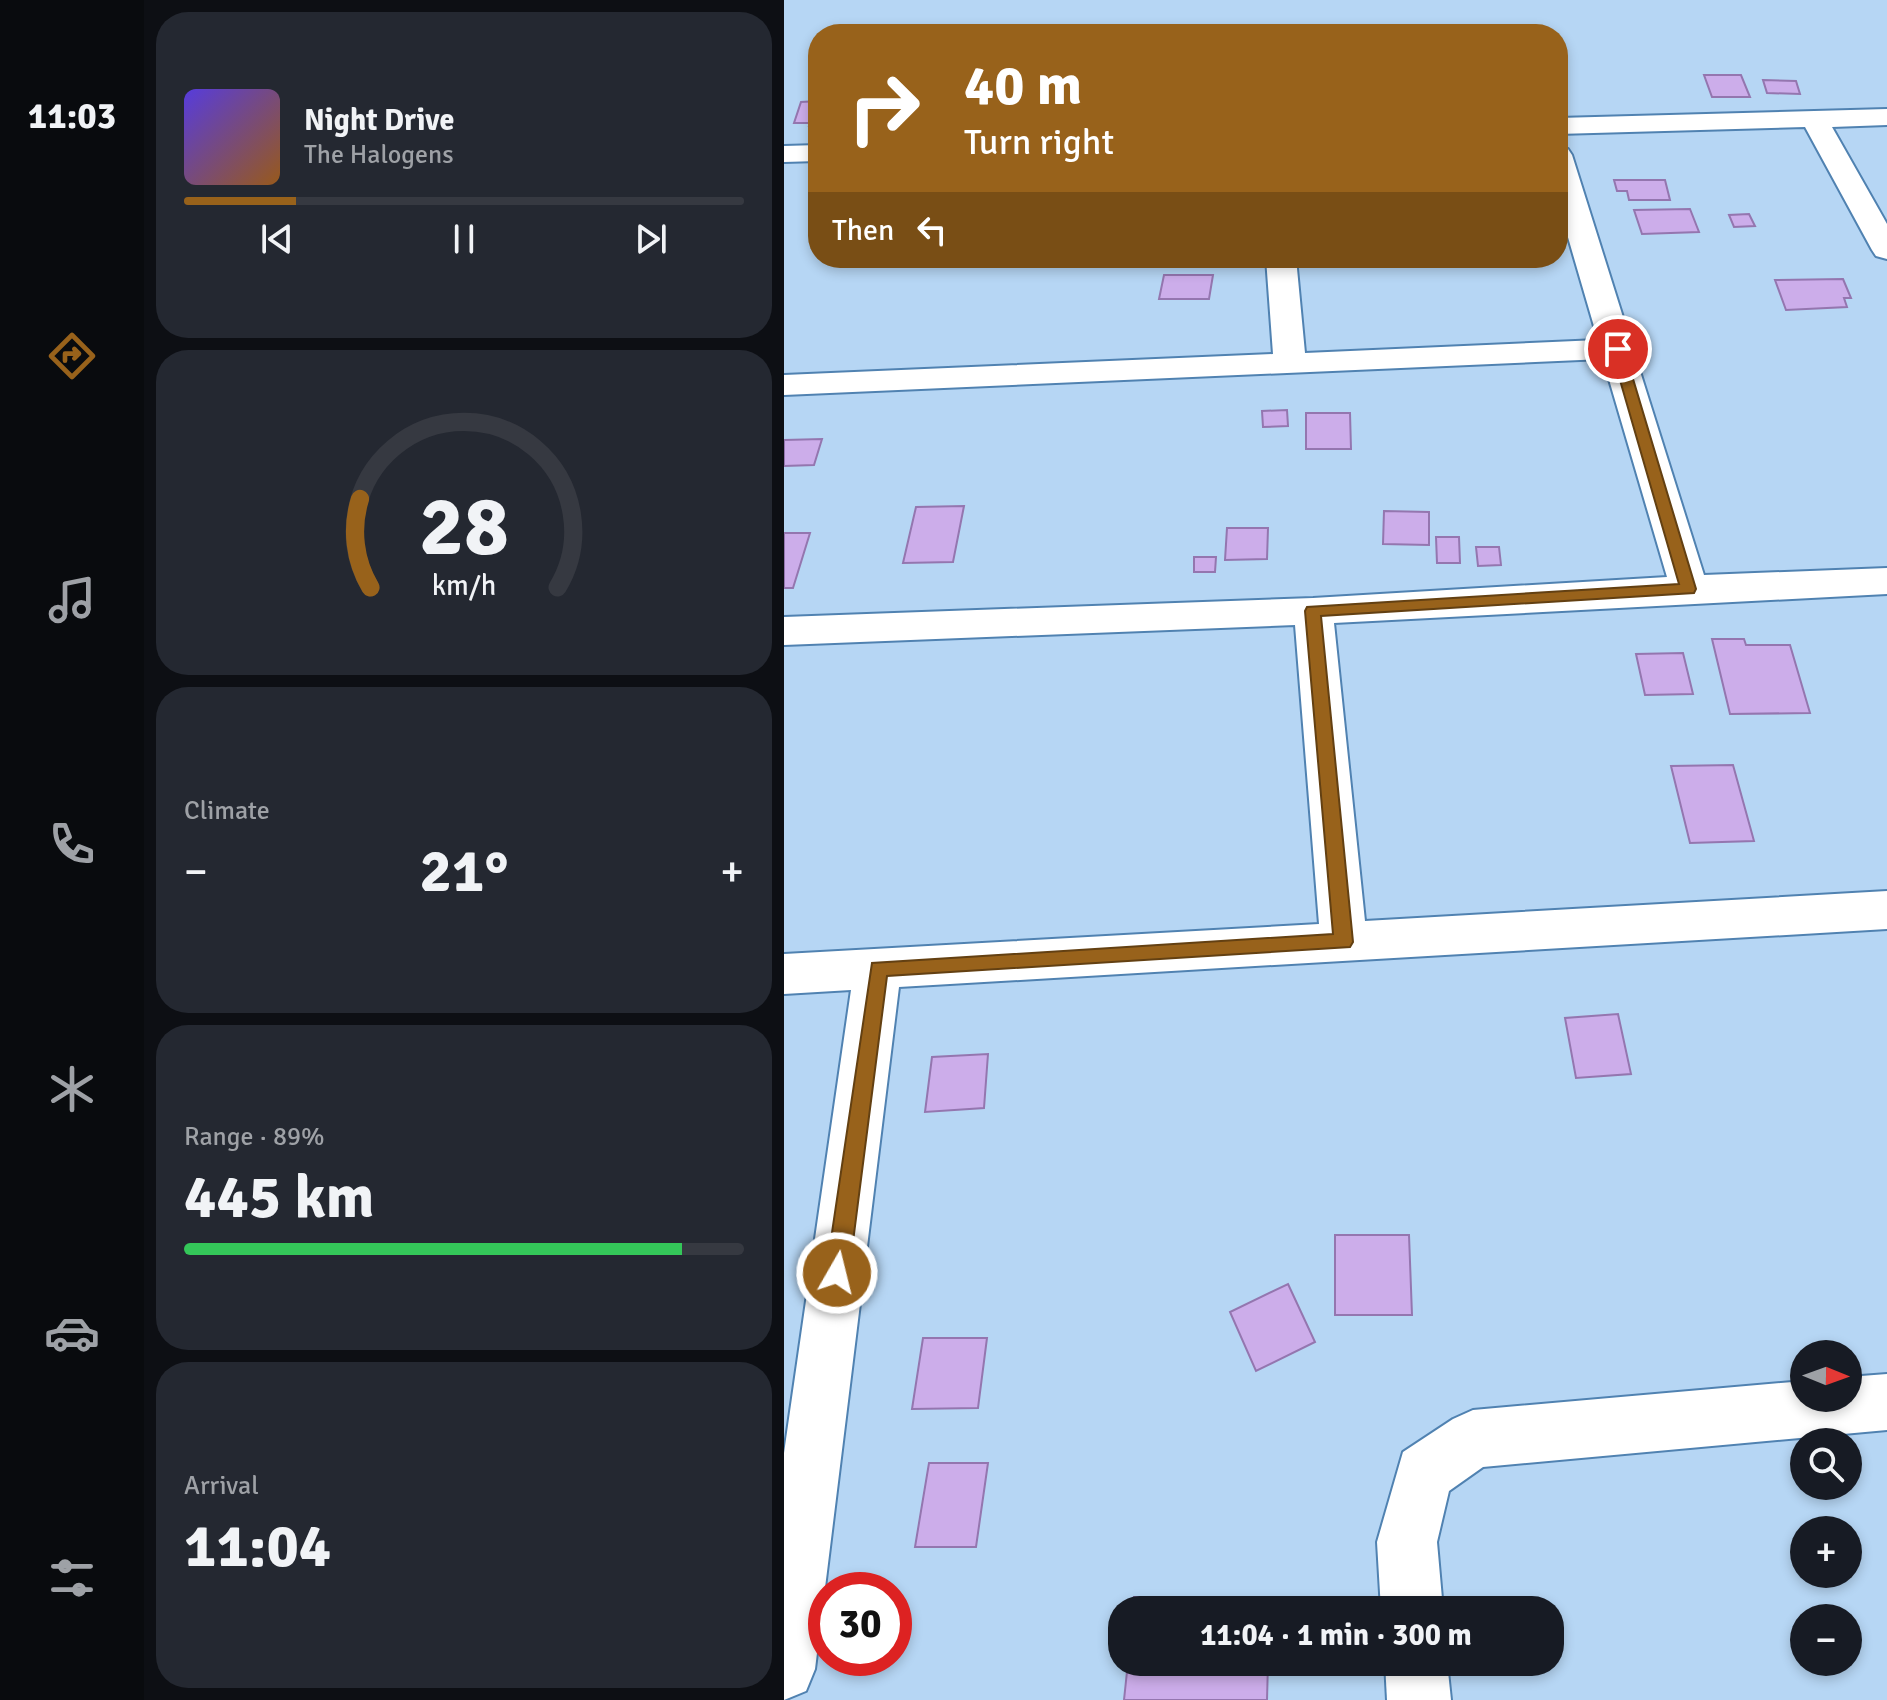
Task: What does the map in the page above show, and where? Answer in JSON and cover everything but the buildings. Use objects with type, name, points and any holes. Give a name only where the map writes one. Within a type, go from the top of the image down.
[{"type":"street","points":[[1568,126],[1887,117]]},
{"type":"street","points":[[1814,119],[1887,250]]},
{"type":"street","points":[[784,184],[798,154]]},
{"type":"street","points":[[1568,187],[1689,589]]},
{"type":"street","points":[[1282,268],[1290,364]]},
{"type":"street","points":[[784,385],[1618,349]]},
{"type":"street","points":[[784,631],[1313,611],[1887,581]]},
{"type":"street","points":[[1313,611],[1344,942]]},
{"type":"street","points":[[784,974],[1887,910]]},
{"type":"street","points":[[784,1669],[878,968]]},
{"type":"street","points":[[1411,1596],[1407,1542],[1424,1473],[1473,1439],[1887,1402]]},
{"type":"street","points":[[1417,1676],[1419,1700]]},
{"type":"route","points":[[837,1273],[878,968],[1344,942],[1313,611],[1689,589],[1618,349]]}]
